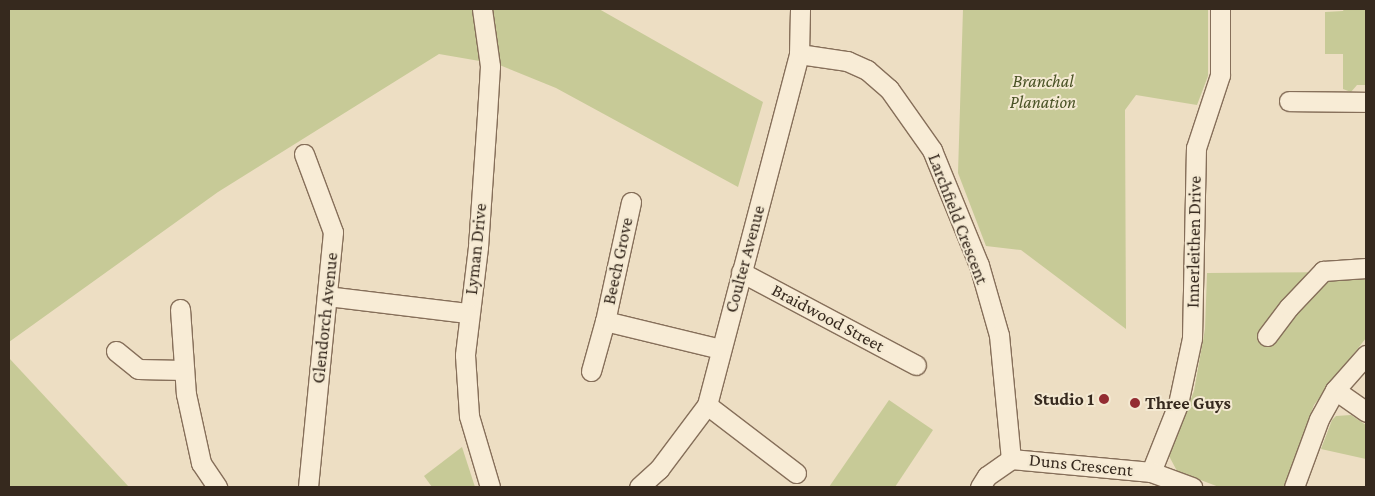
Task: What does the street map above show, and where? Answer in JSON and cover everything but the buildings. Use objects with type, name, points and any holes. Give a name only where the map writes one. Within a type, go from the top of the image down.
[{"type":"street","name":"Lyman Drive","points":[[482,9],[490,66],[478,247],[468,313],[465,355],[469,416],[490,487]]},
{"type":"street","name":"Coulter Avenue","points":[[639,487],[659,469],[707,405],[800,54],[800,9]]},
{"type":"street","name":"Innerleithen Drive","points":[[1151,472],[1178,404],[1192,338],[1196,148],[1220,75],[1220,9]]},
{"type":"street","name":"Larchfield Crescent","points":[[800,54],[847,62],[867,70],[889,89],[932,150],[979,265],[999,335],[1011,459]]},
{"type":"street","points":[[1289,101],[1366,102]]},
{"type":"street","name":"Glendorch Avenue","points":[[304,154],[333,232],[308,487]]},
{"type":"street","name":"Beech Grove","points":[[591,371],[605,320],[631,202]]},
{"type":"street","points":[[1267,336],[1288,307],[1323,271],[1366,268]]},
{"type":"street","name":"Braidwood Street","points":[[741,272],[916,365]]},
{"type":"street","points":[[327,296],[468,313]]},
{"type":"street","points":[[180,309],[186,394],[201,463],[218,487]]},
{"type":"street","name":"Beech Grove","points":[[605,320],[721,350]]},
{"type":"street","points":[[116,351],[138,369],[184,370]]},
{"type":"street","points":[[1294,487],[1320,419],[1335,390],[1366,355]]},
{"type":"street","points":[[1335,390],[1366,412]]},
{"type":"street","points":[[707,405],[796,473]]},
{"type":"street","name":"Duns Crescent","points":[[980,487],[987,476],[1011,459],[1151,472],[1192,487]]},
{"type":"green space","points":[[9,9],[599,9],[763,102],[738,187],[556,88],[497,64],[439,54],[218,192],[9,342]]},
{"type":"green space","name":"Branchal Planation","points":[[963,9],[1208,9],[1208,76],[1197,105],[1136,95],[1125,110],[1126,329],[1021,250],[986,246],[958,173]]},
{"type":"green space","points":[[1344,9],[1366,9],[1366,85],[1357,85],[1351,92],[1343,89],[1343,54],[1325,54],[1325,12],[1343,11]]},
{"type":"green space","points":[[1366,272],[1366,338],[1314,405],[1284,487],[1219,487],[1177,471],[1169,456],[1194,391],[1205,329],[1207,273]]},
{"type":"green space","points":[[9,358],[129,487],[9,487]]},
{"type":"green space","points":[[889,400],[933,430],[895,487],[829,487]]},
{"type":"green space","points":[[1351,415],[1366,425],[1366,459],[1321,449],[1332,420],[1336,416]]},
{"type":"green space","points":[[462,447],[475,487],[432,487],[424,476]]},
{"type":"place","name":"Studio 1","points":[[1104,399]]},
{"type":"place","name":"Three Guys","points":[[1135,403]]}]
